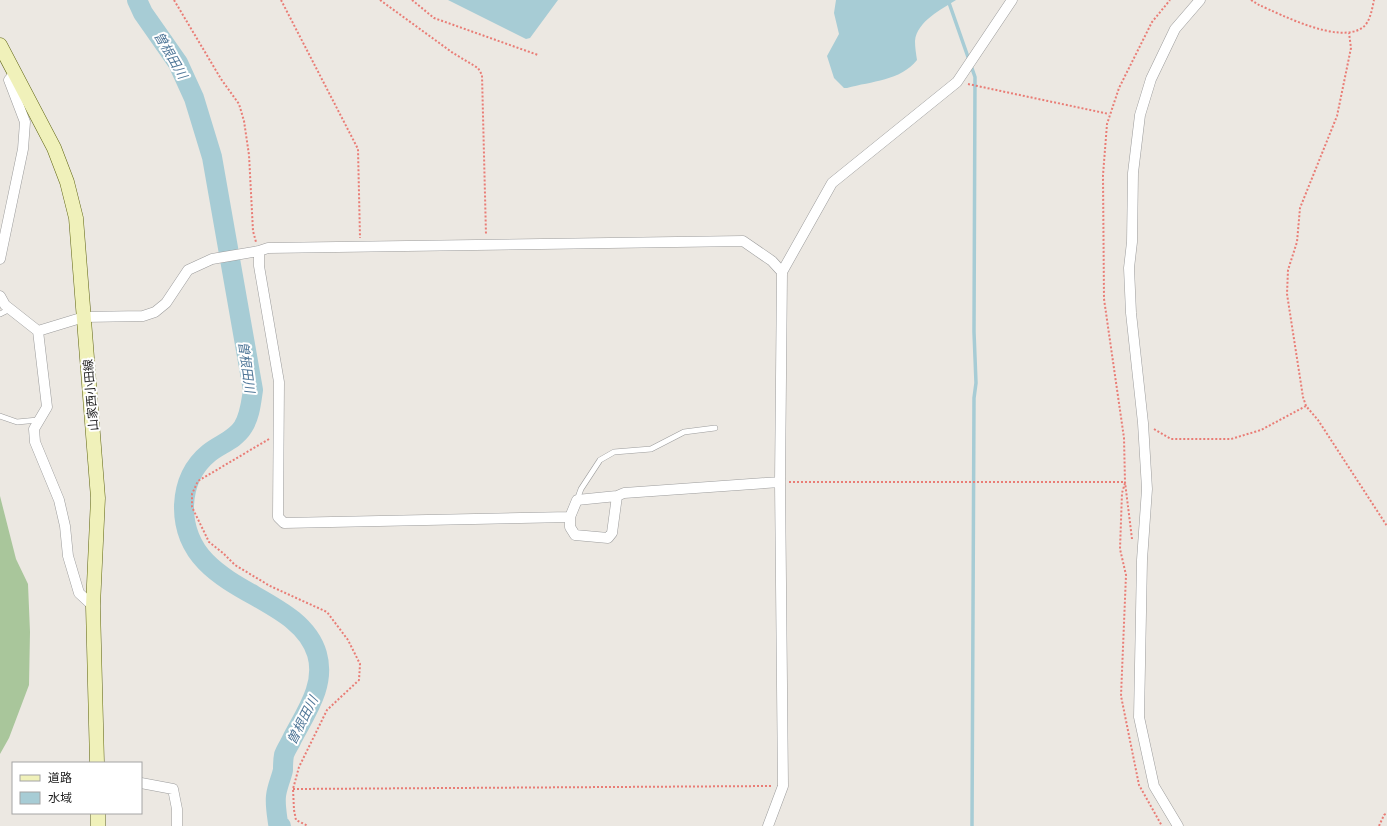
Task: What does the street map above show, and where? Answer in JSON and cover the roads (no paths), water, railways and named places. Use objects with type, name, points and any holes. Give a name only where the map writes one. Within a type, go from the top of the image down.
[{"type":"main road","name":"山家西小田線","points":[[0,45],[54,148],[67,182],[76,218],[98,498],[93,606],[98,762]]},
{"type":"main road","points":[[98,814],[98,826]]},
{"type":"street","points":[[768,826],[783,786],[780,482],[782,272],[832,182],[957,82],[1012,0]]},
{"type":"street","points":[[1178,826],[1154,786],[1139,717],[1142,560],[1147,489],[1143,423],[1131,313],[1129,268],[1132,242],[1132,173],[1140,115],[1151,79],[1175,29],[1200,0]]},
{"type":"street","points":[[0,259],[23,148],[25,122],[9,80],[14,74]]},
{"type":"street","points":[[38,331],[84,317],[143,316],[155,312],[166,303],[188,270],[212,259],[255,252],[268,248],[743,241],[772,261],[782,272]]},
{"type":"street","points":[[255,252],[259,266],[278,382],[278,518],[284,523],[570,517]]},
{"type":"street","points":[[0,296],[5,305],[38,331],[47,406],[44,414],[38,420],[34,429],[35,442],[59,500],[65,526],[68,556],[79,593],[93,606]]},
{"type":"street","points":[[617,496],[612,534],[608,538],[575,535],[570,527],[570,517],[578,500],[632,493],[780,482]]},
{"type":"street","points":[[142,783],[173,789],[177,809],[177,826]]},
{"type":"lane","points":[[0,314],[10,309]]},
{"type":"lane","points":[[0,416],[17,422],[38,420]]},
{"type":"lane","points":[[578,500],[581,489],[600,460],[614,452],[651,449],[684,432],[715,428]]},
{"type":"water","points":[[448,0],[558,0],[530,38],[526,39]]},
{"type":"water","points":[[836,0],[956,0],[931,16],[920,27],[915,41],[917,60],[910,67],[885,79],[844,88],[834,78],[827,56],[839,34],[834,13]]},
{"type":"waterway","name":"曽根田川","points":[[137,0],[143,13],[178,63],[194,98],[212,157],[253,390],[249,414],[243,427],[227,442],[203,458],[191,476],[186,490],[184,505],[188,534],[201,557],[220,574],[288,616],[306,633],[317,654],[319,665],[319,677],[313,698],[284,755],[283,770],[277,789],[276,799],[278,823],[281,826]]},
{"type":"waterway","points":[[948,0],[975,77],[974,332],[976,383],[974,398],[972,826]]}]
